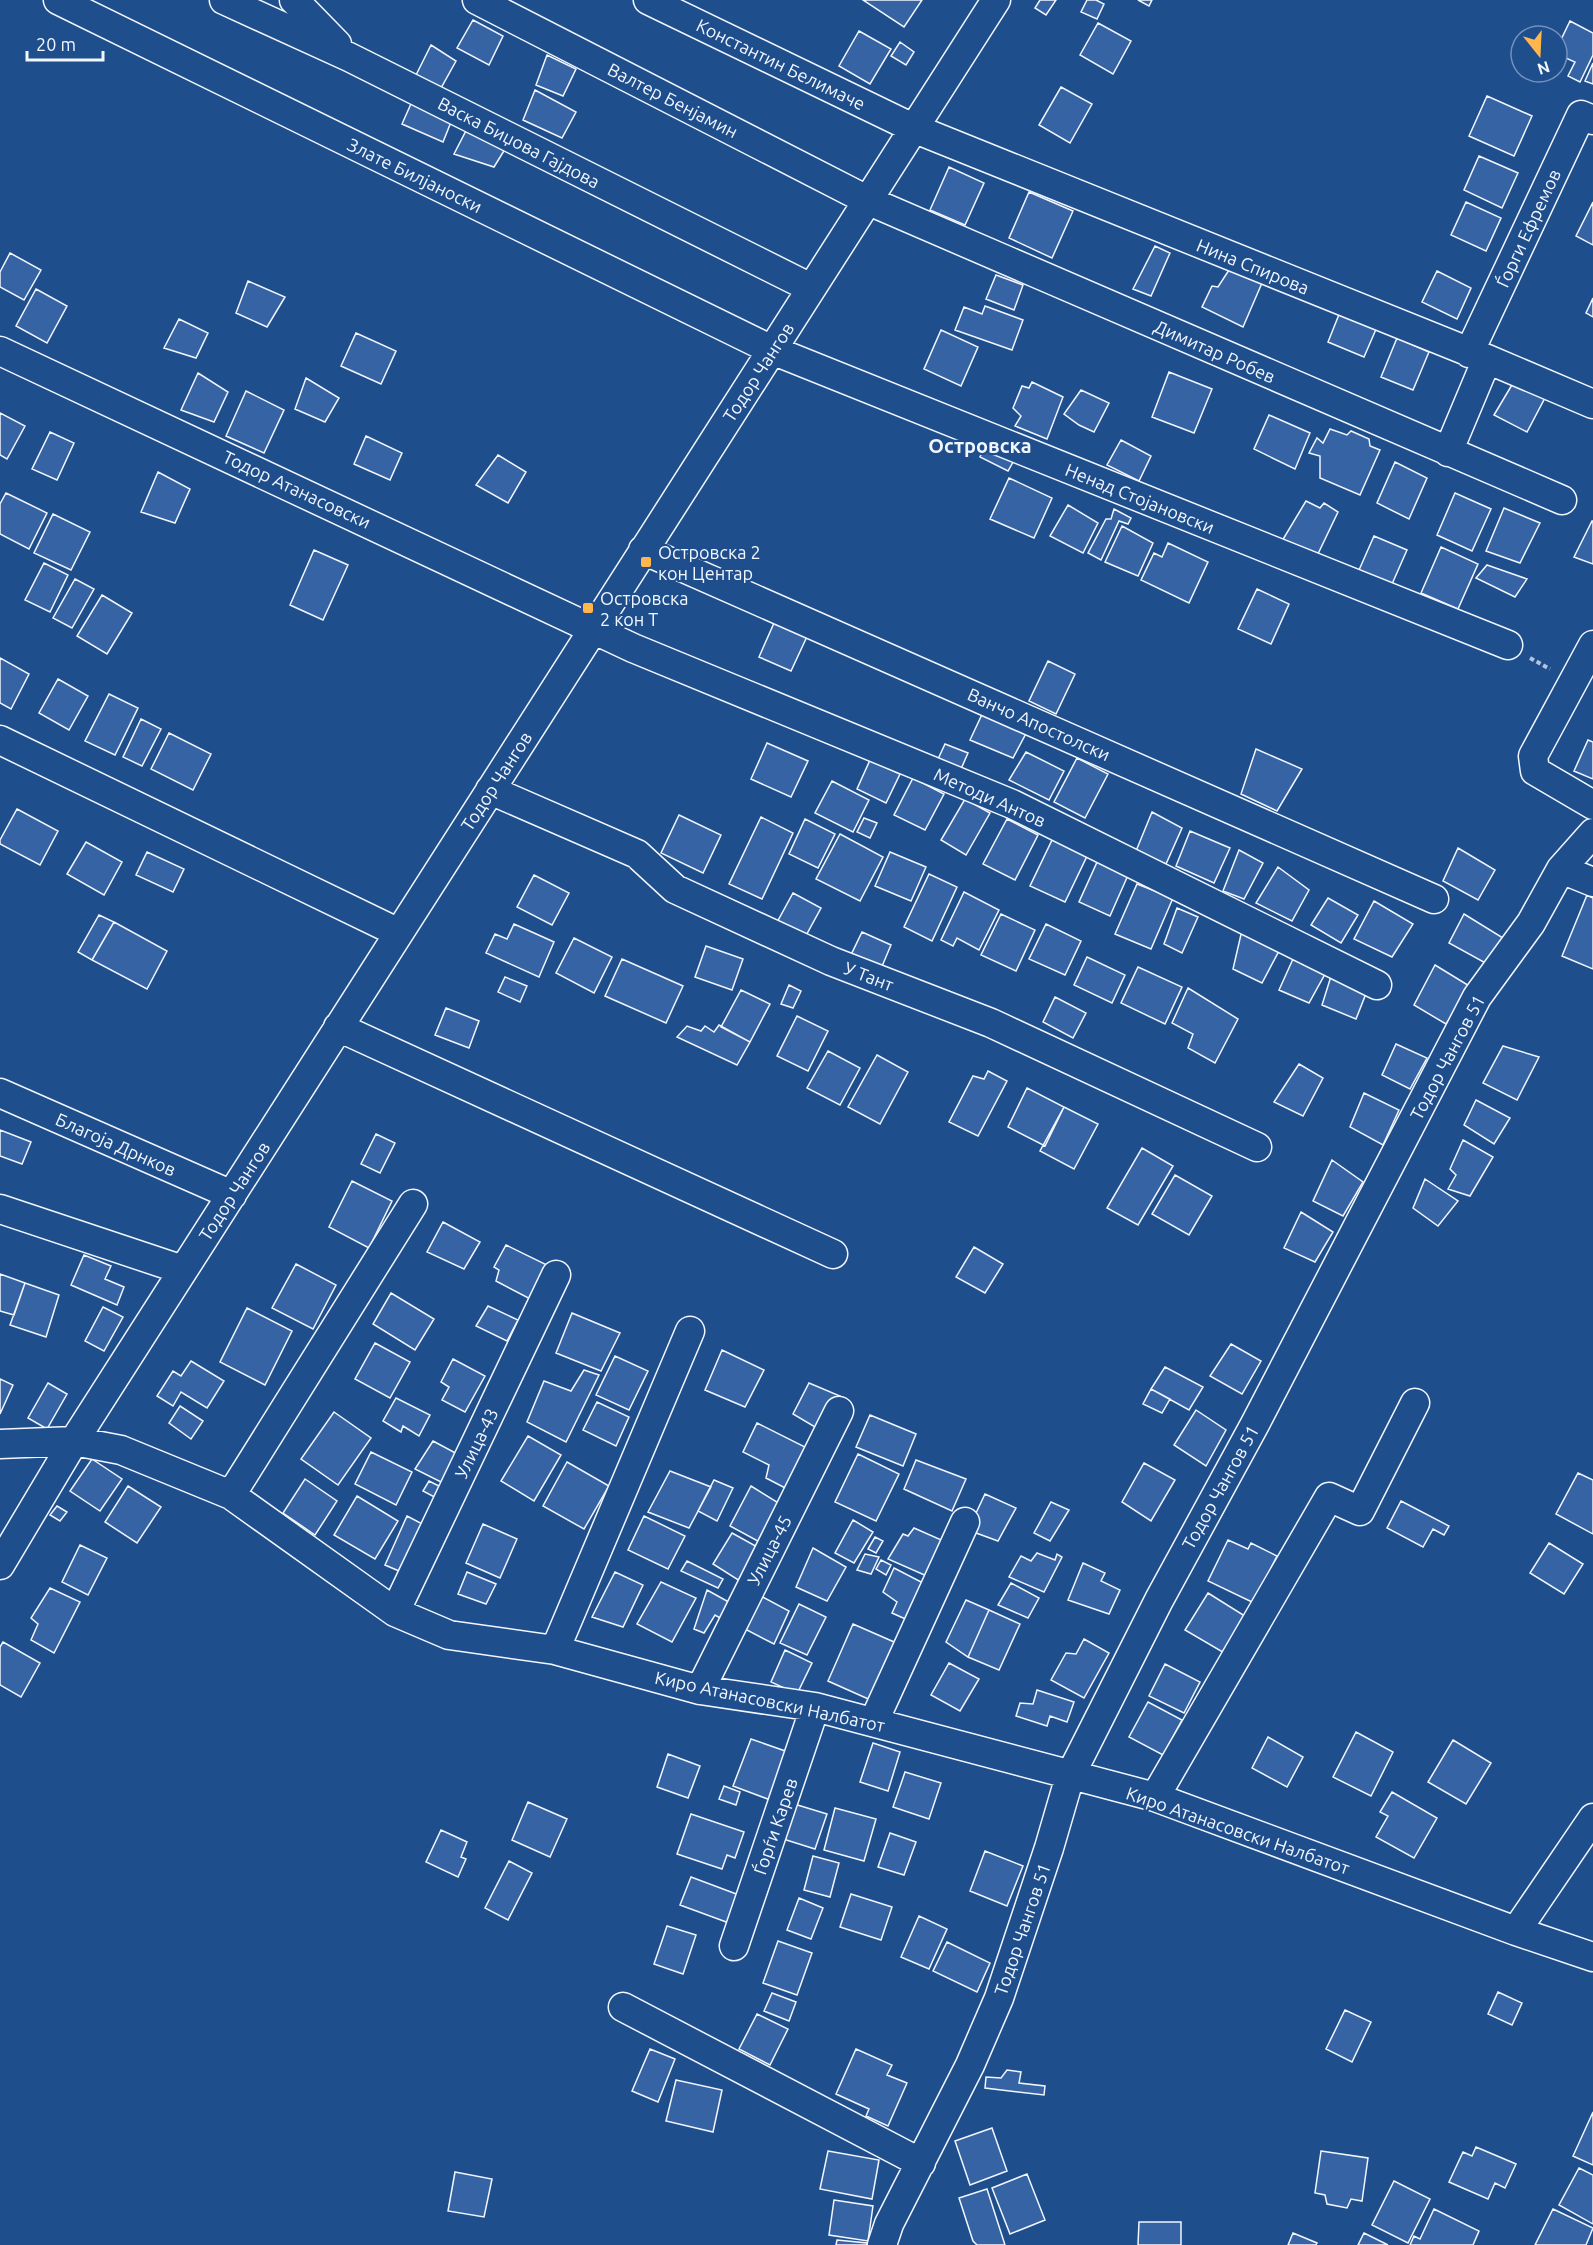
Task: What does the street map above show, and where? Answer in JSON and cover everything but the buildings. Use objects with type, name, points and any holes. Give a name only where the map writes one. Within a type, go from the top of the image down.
[{"type":"street","name":"Злате Билјаноски","points":[[58,0],[772,350]]},
{"type":"street","name":"Васка Биџова Гајдова","points":[[224,0],[349,57],[811,288]]},
{"type":"street","points":[[294,0],[349,57]]},
{"type":"street","name":"Валтер Бенјамин","points":[[477,0],[868,201]]},
{"type":"street","name":"Константин Белимаче","points":[[648,0],[913,129]]},
{"type":"street","name":"Тодор Чангов","points":[[0,1565],[74,1441],[996,0]]},
{"type":"street","name":"Ѓорги Ефремов","points":[[1478,356],[1581,115],[1593,120]]},
{"type":"street","name":"Нина Спирова","points":[[913,129],[1593,404]]},
{"type":"street","name":"Димитар Робев","points":[[868,201],[1562,500]]},
{"type":"street","name":"Ненад Стојановски","points":[[772,350],[1508,645]]},
{"type":"street","name":"Тодор Атанасовски","points":[[0,351],[594,628]]},
{"type":"street","points":[[1448,452],[1478,356]]},
{"type":"street","name":"Ванчо Апостолски","points":[[644,550],[1434,898]]},
{"type":"street","name":"Методи Антов","points":[[594,628],[633,648],[1012,804],[1377,985]]},
{"type":"street","points":[[1593,645],[1533,756],[1535,771],[1593,805]]},
{"type":"street","points":[[0,740],[399,933]]},
{"type":"street","name":"У Тант","points":[[490,790],[637,854],[675,889],[831,961],[991,1023],[1257,1147]]},
{"type":"street","name":"Тодор Чангов 51","points":[[882,2245],[889,2224],[970,2065],[999,1998],[1049,1848],[1070,1776],[1159,1600],[1255,1424],[1477,997],[1531,923],[1561,868],[1593,834]]},
{"type":"street","points":[[1561,868],[1593,882]]},
{"type":"street","points":[[339,1027],[833,1254]]},
{"type":"street","name":"Благоја Дрнков","points":[[0,1093],[232,1195]]},
{"type":"street","points":[[231,1495],[413,1204]]},
{"type":"street","points":[[0,1209],[183,1270]]},
{"type":"street","name":"Улица-43","points":[[395,1612],[556,1275]]},
{"type":"street","points":[[555,1650],[690,1331]]},
{"type":"street","points":[[1155,1797],[1329,1497],[1360,1511],[1416,1403]]},
{"type":"street","name":"Улица-45","points":[[700,1690],[839,1411]]},
{"type":"street","name":"Киро Атанасовски Налбатот","points":[[0,1444],[74,1441],[121,1450],[231,1495],[395,1612],[449,1635],[555,1650],[700,1690],[815,1707],[1155,1797],[1516,1931],[1593,1957]]},
{"type":"street","points":[[874,1721],[965,1522]]},
{"type":"street","name":"Ѓорѓи Карев","points":[[734,1946],[815,1707]]},
{"type":"street","points":[[1516,1931],[1593,1818]]},
{"type":"street","points":[[623,2007],[921,2163]]},
{"type":"path","points":[[1508,645],[1574,682]]},
{"type":"place","name":"Островска 2 кон Центар","points":[[646,562]]},
{"type":"place","name":"Островска 2 кон T","points":[[588,608]]},
{"type":"district","name":"Островска","points":[[980,445]]}]
